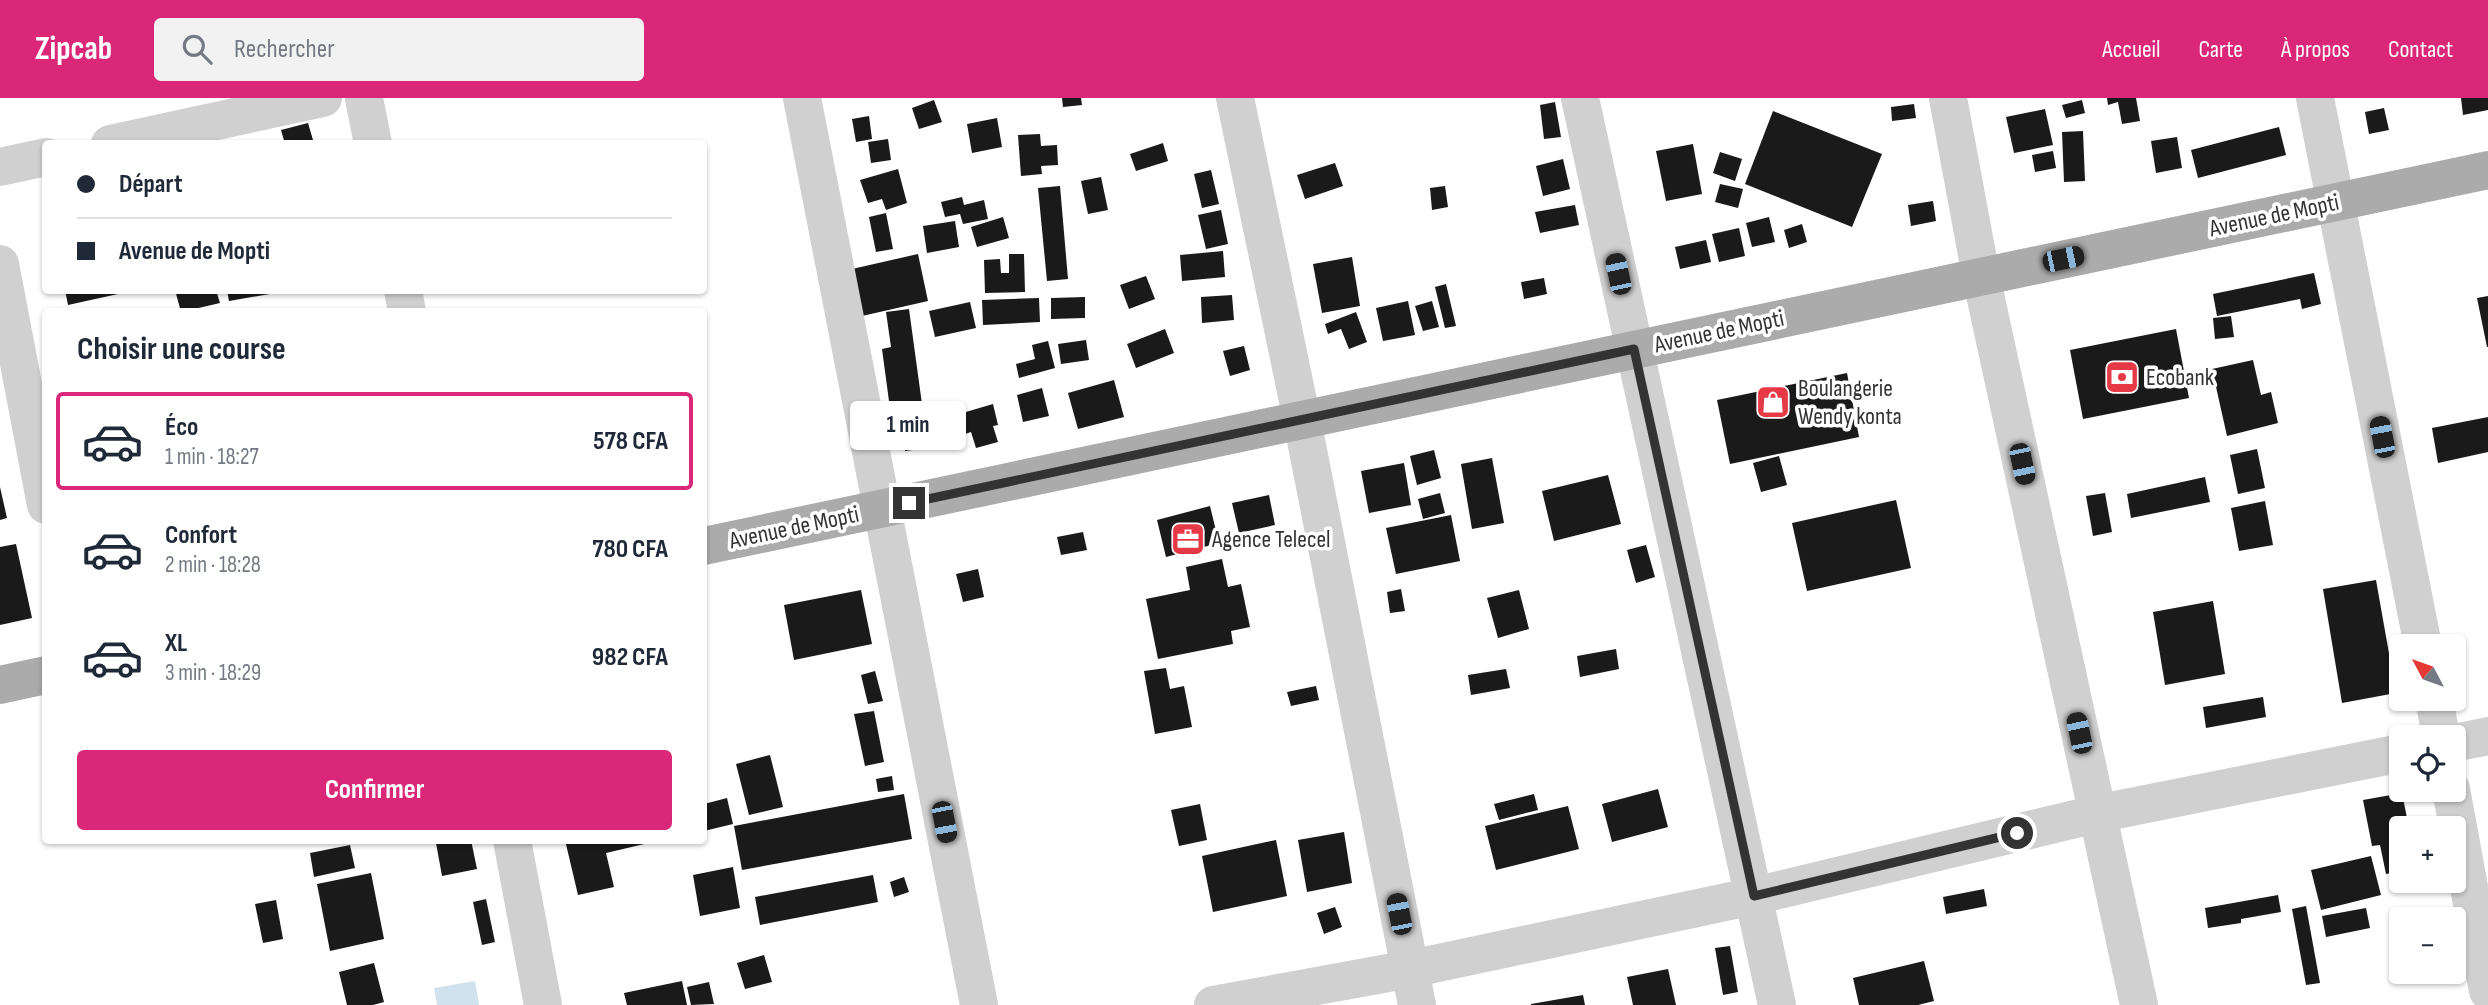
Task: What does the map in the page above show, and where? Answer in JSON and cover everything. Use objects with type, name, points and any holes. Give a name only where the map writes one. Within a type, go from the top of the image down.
[{"type":"main road","name":"Avenue de Mopti","points":[[707,545],[2488,170]]},
{"type":"main road","points":[[0,685],[42,676]]},
{"type":"street","points":[[129,140],[323,98]]},
{"type":"street","points":[[363,98],[372,140]]},
{"type":"street","points":[[802,98],[979,1005]]},
{"type":"street","points":[[1235,98],[1302,420],[1414,987]]},
{"type":"street","points":[[1580,98],[1777,1005]]},
{"type":"street","points":[[1948,98],[1981,276],[2139,1005]]},
{"type":"street","points":[[2315,98],[2421,634]]},
{"type":"street","points":[[0,167],[42,158]]},
{"type":"street","points":[[0,264],[42,484]]},
{"type":"street","points":[[2466,741],[2488,736]]},
{"type":"street","points":[[1213,1005],[1414,987],[1754,896],[2096,814],[2389,755]]},
{"type":"street","points":[[2453,802],[2488,991]]},
{"type":"street","points":[[513,844],[543,1005]]},
{"type":"water","points":[[475,981],[479,1005],[437,1005],[434,988]]},
{"type":"building","points":[[1062,98],[1081,98],[1082,105],[1063,107]]},
{"type":"building","points":[[2107,98],[2136,98],[2140,121],[2122,124],[2118,102],[2108,105]]},
{"type":"building","points":[[2461,98],[2488,98],[2488,110],[2463,115]]},
{"type":"building","points":[[934,100],[942,122],[919,129],[912,108]]},
{"type":"building","points":[[2082,100],[2085,113],[2066,118],[2062,105]]},
{"type":"building","points":[[1555,102],[1561,137],[1544,139],[1540,105]]},
{"type":"building","points":[[1914,104],[1916,118],[1892,121],[1891,107]]},
{"type":"building","points":[[2384,108],[2389,130],[2369,134],[2365,112]]},
{"type":"building","points":[[2045,109],[2053,145],[2014,153],[2006,117]]},
{"type":"building","points":[[1773,111],[1882,154],[1852,227],[1745,184]]},
{"type":"building","points":[[869,116],[872,139],[856,142],[852,119]]},
{"type":"building","points":[[997,118],[1002,147],[972,153],[967,124]]},
{"type":"building","points":[[308,123],[313,140],[284,140],[281,130]]},
{"type":"building","points":[[2279,127],[2286,155],[2198,178],[2191,150]]},
{"type":"building","points":[[2083,131],[2085,181],[2064,182],[2062,132]]},
{"type":"building","points":[[1040,134],[1041,146],[1057,145],[1058,165],[1041,166],[1042,174],[1021,176],[1018,135]]},
{"type":"building","points":[[2177,137],[2182,168],[2156,173],[2151,141]]},
{"type":"building","points":[[888,139],[891,160],[871,163],[868,142]]},
{"type":"building","points":[[1163,143],[1168,161],[1136,171],[1130,154]]},
{"type":"building","points":[[1693,144],[1702,194],[1666,201],[1656,151]]},
{"type":"building","points":[[2053,151],[2056,168],[2035,172],[2032,155]]},
{"type":"building","points":[[1720,152],[1742,159],[1735,181],[1713,173]]},
{"type":"building","points":[[1563,159],[1570,189],[1543,196],[1536,166]]},
{"type":"building","points":[[1335,163],[1343,186],[1305,199],[1297,175]]},
{"type":"building","points":[[898,169],[907,203],[886,210],[882,199],[868,203],[860,180]]},
{"type":"building","points":[[1211,170],[1219,204],[1202,208],[1194,174]]},
{"type":"building","points":[[1101,177],[1108,210],[1088,214],[1081,181]]},
{"type":"building","points":[[1720,184],[1743,189],[1738,208],[1715,202]]},
{"type":"building","points":[[1060,186],[1068,279],[1047,281],[1038,188]]},
{"type":"building","points":[[1445,186],[1448,207],[1432,210],[1430,188]]},
{"type":"building","points":[[962,197],[964,205],[984,200],[988,219],[963,224],[960,214],[945,217],[941,202]]},
{"type":"building","points":[[1933,201],[1936,221],[1911,226],[1908,205]]},
{"type":"building","points":[[1575,205],[1579,225],[1540,233],[1535,212]]},
{"type":"building","points":[[1221,210],[1228,244],[1206,249],[1198,215]]},
{"type":"building","points":[[886,213],[893,249],[876,252],[869,217]]},
{"type":"building","points":[[1003,217],[1009,238],[977,247],[971,227]]},
{"type":"building","points":[[1769,217],[1775,242],[1752,247],[1746,223]]},
{"type":"building","points":[[955,221],[959,247],[927,253],[923,226]]},
{"type":"building","points":[[1802,224],[1807,242],[1789,248],[1784,230]]},
{"type":"building","points":[[1739,228],[1745,256],[1719,262],[1712,234]]},
{"type":"building","points":[[1706,240],[1711,262],[1680,269],[1675,247]]},
{"type":"building","points":[[1223,251],[1225,277],[1182,281],[1180,255]]},
{"type":"building","points":[[918,254],[928,301],[862,316],[852,269]]},
{"type":"building","points":[[1009,254],[1024,254],[1025,292],[985,293],[984,260],[1000,259],[1001,273],[1009,273]]},
{"type":"building","points":[[1352,257],[1360,306],[1322,313],[1313,264]]},
{"type":"building","points":[[2314,273],[2321,304],[2302,309],[2300,299],[2217,316],[2213,294]]},
{"type":"building","points":[[1146,276],[1155,299],[1129,309],[1120,285]]},
{"type":"building","points":[[1544,278],[1547,294],[1524,299],[1521,282]]},
{"type":"building","points":[[1446,284],[1456,326],[1445,328],[1435,287]]},
{"type":"building","points":[[66,294],[118,294],[68,305]]},
{"type":"building","points":[[176,294],[217,294],[220,303],[198,308],[180,308]]},
{"type":"building","points":[[228,294],[269,294],[229,301]]},
{"type":"building","points":[[1232,295],[1234,320],[1202,323],[1201,297]]},
{"type":"building","points":[[2488,296],[2488,347],[2487,347],[2477,298]]},
{"type":"building","points":[[1085,297],[1085,318],[1051,319],[1051,298]]},
{"type":"building","points":[[1039,298],[1040,322],[983,325],[982,300]]},
{"type":"building","points":[[1408,301],[1415,335],[1383,341],[1376,308]]},
{"type":"building","points":[[1432,301],[1439,327],[1423,331],[1415,306]]},
{"type":"building","points":[[970,302],[976,328],[935,337],[929,311]]},
{"type":"building","points":[[909,309],[928,448],[905,451],[900,415],[891,416],[882,349],[891,347],[886,312]]},
{"type":"building","points":[[1356,312],[1367,342],[1349,349],[1341,329],[1328,334],[1325,324]]},
{"type":"building","points":[[2231,316],[2234,337],[2215,339],[2213,318]]},
{"type":"building","points":[[1165,329],[1174,353],[1136,368],[1127,344]]},
{"type":"building","points":[[2176,329],[2189,398],[2083,419],[2070,350]]},
{"type":"building","points":[[1086,340],[1089,360],[1061,364],[1058,344]]},
{"type":"building","points":[[1048,341],[1055,368],[1019,378],[1016,364],[1035,359],[1032,345]]},
{"type":"building","points":[[1244,346],[1250,370],[1230,376],[1223,351]]},
{"type":"building","points":[[2253,360],[2261,395],[2271,392],[2278,423],[2227,436],[2212,369]]},
{"type":"building","points":[[1847,373],[1859,437],[1730,464],[1717,400]]},
{"type":"building","points":[[1114,380],[1124,417],[1078,429],[1068,393]]},
{"type":"building","points":[[1042,388],[1049,416],[1023,422],[1017,395]]},
{"type":"building","points":[[993,404],[998,425],[993,426],[998,442],[976,448],[971,432],[965,434],[959,414]]},
{"type":"building","points":[[2488,417],[2488,452],[2438,463],[2432,428]]},
{"type":"building","points":[[2257,449],[2265,488],[2238,494],[2230,455]]},
{"type":"building","points":[[1434,450],[1441,478],[1417,485],[1410,456]]},
{"type":"building","points":[[1779,456],[1787,485],[1761,492],[1753,463]]},
{"type":"building","points":[[1492,458],[1504,523],[1472,529],[1461,464]]},
{"type":"building","points":[[1404,463],[1411,505],[1369,513],[1361,471]]},
{"type":"building","points":[[1608,475],[1621,524],[1554,541],[1542,491]]},
{"type":"building","points":[[2205,477],[2210,502],[2131,518],[2127,494]]},
{"type":"building","points":[[0,487],[7,518],[0,520]]},
{"type":"building","points":[[1440,493],[1445,513],[1423,519],[1418,499]]},
{"type":"building","points":[[2105,493],[2112,532],[2093,536],[2086,496]]},
{"type":"building","points":[[1269,495],[1275,525],[1239,533],[1232,503]]},
{"type":"building","points":[[1896,500],[1911,568],[1807,591],[1792,523]]},
{"type":"building","points":[[2265,501],[2273,545],[2239,551],[2231,508]]},
{"type":"building","points":[[1210,506],[1219,543],[1166,557],[1157,520]]},
{"type":"building","points":[[1451,515],[1460,561],[1396,574],[1386,528]]},
{"type":"building","points":[[1083,532],[1087,550],[1061,555],[1057,537]]},
{"type":"building","points":[[16,544],[32,618],[0,625],[0,547]]},
{"type":"building","points":[[1646,545],[1655,577],[1636,583],[1627,550]]},
{"type":"building","points":[[1222,559],[1228,587],[1241,584],[1250,627],[1231,631],[1233,644],[1158,659],[1146,599],[1190,590],[1186,567]]},
{"type":"building","points":[[978,569],[984,597],[963,602],[956,574]]},
{"type":"building","points":[[2376,580],[2389,653],[2389,694],[2342,703],[2323,589]]},
{"type":"building","points":[[1401,589],[1405,611],[1390,613],[1387,592]]},
{"type":"building","points":[[861,590],[872,644],[794,660],[784,605]]},
{"type":"building","points":[[1519,590],[1529,629],[1498,638],[1487,598]]},
{"type":"building","points":[[2213,601],[2225,674],[2165,685],[2153,612]]},
{"type":"building","points":[[1616,649],[1619,669],[1580,677],[1577,656]]},
{"type":"building","points":[[1166,668],[1170,689],[1184,686],[1192,727],[1155,734],[1144,671]]},
{"type":"building","points":[[1506,669],[1510,688],[1471,695],[1468,675]]},
{"type":"building","points":[[875,671],[883,701],[868,704],[861,675]]},
{"type":"building","points":[[1316,686],[1319,700],[1291,706],[1287,692]]},
{"type":"building","points":[[2263,697],[2266,717],[2206,728],[2203,707]]},
{"type":"building","points":[[874,711],[884,762],[865,766],[854,714]]},
{"type":"building","points":[[770,755],[783,807],[749,815],[736,764]]},
{"type":"building","points":[[892,776],[894,790],[878,792],[876,779]]},
{"type":"building","points":[[1658,789],[1668,827],[1612,842],[1602,804]]},
{"type":"building","points":[[904,794],[912,839],[742,870],[734,826]]},
{"type":"building","points":[[1534,794],[1538,810],[1499,820],[1494,804]]},
{"type":"building","points":[[2389,795],[2389,802],[2404,802],[2407,816],[2389,816],[2389,873],[2386,874],[2380,845],[2372,846],[2363,800]]},
{"type":"building","points":[[727,798],[733,824],[707,830],[707,803]]},
{"type":"building","points":[[1200,804],[1207,840],[1179,846],[1171,810]]},
{"type":"building","points":[[1568,806],[1579,849],[1496,870],[1485,826]]},
{"type":"building","points":[[1344,832],[1352,883],[1307,892],[1298,840]]},
{"type":"building","points":[[1276,840],[1287,896],[1213,912],[1202,856]]},
{"type":"building","points":[[436,844],[472,844],[477,869],[442,876]]},
{"type":"building","points":[[566,844],[644,844],[606,853],[614,887],[578,895]]},
{"type":"building","points":[[350,845],[355,868],[314,877],[310,853]]},
{"type":"building","points":[[2371,856],[2381,895],[2321,910],[2311,870]]},
{"type":"building","points":[[733,867],[740,908],[700,916],[693,875]]},
{"type":"building","points":[[371,873],[384,939],[330,951],[317,884]]},
{"type":"building","points":[[873,875],[878,902],[760,925],[755,897]]},
{"type":"building","points":[[904,877],[909,892],[894,897],[890,882]]},
{"type":"building","points":[[1984,889],[1987,906],[1946,914],[1943,897]]},
{"type":"building","points":[[2278,895],[2281,912],[2241,919],[2241,923],[2208,928],[2205,908]]},
{"type":"building","points":[[486,899],[495,942],[482,945],[473,902]]},
{"type":"building","points":[[276,900],[283,939],[263,943],[255,904]]},
{"type":"building","points":[[2306,906],[2320,983],[2306,985],[2292,909]]},
{"type":"building","points":[[1335,907],[1342,927],[1324,934],[1317,913]]},
{"type":"building","points":[[2366,908],[2370,928],[2326,937],[2322,916]]},
{"type":"building","points":[[1730,946],[1738,992],[1723,995],[1715,948]]},
{"type":"building","points":[[764,955],[772,982],[745,989],[737,963]]},
{"type":"building","points":[[1924,961],[1934,1001],[1918,1005],[1859,1005],[1853,978]]},
{"type":"building","points":[[374,963],[384,1002],[373,1005],[347,1005],[339,972]]},
{"type":"building","points":[[1668,969],[1676,1005],[1633,1005],[1627,977]]},
{"type":"building","points":[[682,981],[687,1005],[627,1005],[624,993]]},
{"type":"building","points":[[709,982],[714,1004],[691,1005],[687,987]]},
{"type":"building","points":[[1583,995],[1585,1005],[1531,1005],[1531,1004]]},
{"type":"place","name":"Ecobank","points":[[2122,377]]},
{"type":"place","name":"Boulangerie Wendy konta","points":[[1773,402]]},
{"type":"place","name":"Agence Telecel","points":[[1188,539]]},
{"type":"route","points":[[909,503],[1634,349],[1754,896],[2017,833]]}]
